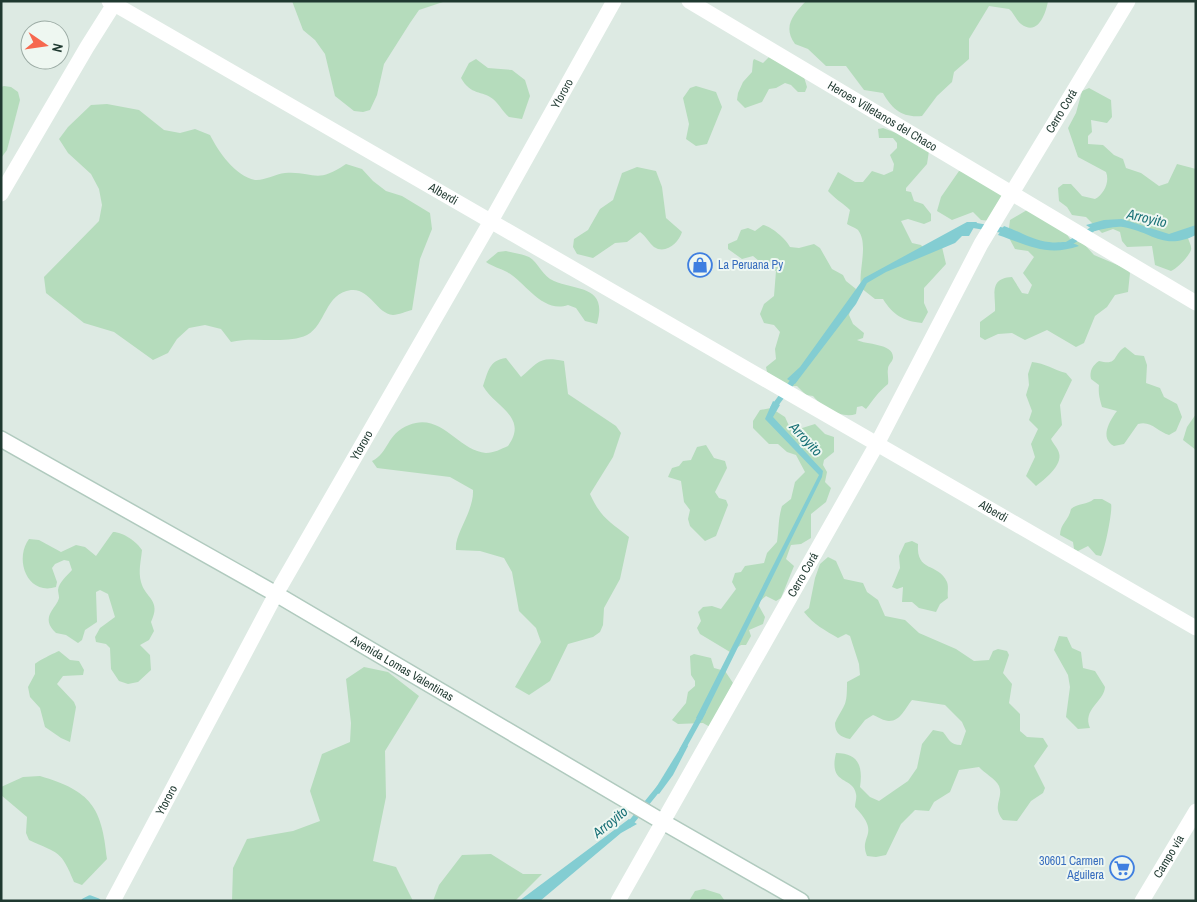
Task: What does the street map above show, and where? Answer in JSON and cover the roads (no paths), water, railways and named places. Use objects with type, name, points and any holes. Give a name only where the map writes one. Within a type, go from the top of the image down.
[{"type":"street","name":"Ytororo","points":[[114,898],[276,594],[491,221],[614,1]]},
{"type":"street","name":"Heroes Villetanos del Chaco","points":[[689,1],[1095,245],[1196,303]]},
{"type":"street","name":"Cerro Corá","points":[[618,901],[877,444],[981,244],[1128,1]]},
{"type":"street","name":"Alberdi","points":[[113,2],[1196,628]]},
{"type":"street","points":[[1,194],[113,2]]},
{"type":"street","name":"Avenida Lomas Valentinas","points":[[1,439],[276,594],[642,810],[801,901]]},
{"type":"street","name":"Campo vía","points":[[1142,901],[1196,811]]},
{"type":"water","points":[[1122,219],[1169,234],[1196,225],[1196,235],[1175,241],[1166,241],[1123,227],[1095,231],[1086,225],[1104,220]]},
{"type":"water","points":[[967,222],[977,222],[969,236],[962,236],[955,243],[886,272],[867,283],[856,304],[795,384],[787,379],[800,367],[864,278]]},
{"type":"water","points":[[1004,226],[1037,240],[1067,242],[1079,246],[1068,249],[1047,250],[1028,246],[998,235]]},
{"type":"water","points":[[773,401],[780,405],[773,417],[823,471],[822,477],[702,720],[696,718],[819,475],[765,419]]},
{"type":"water","points":[[684,742],[688,746],[673,775],[659,794],[654,791]]},
{"type":"water","points":[[629,819],[637,824],[621,833],[540,901],[519,901]]},
{"type":"waterway","name":"Arroyito","points":[[968,227],[972,225],[1007,231]]},
{"type":"waterway","name":"Arroyito","points":[[1066,245],[1098,226]]},
{"type":"waterway","name":"Arroyito","points":[[773,408],[796,377]]},
{"type":"waterway","name":"Arroyito","points":[[682,750],[703,712]]},
{"type":"waterway","name":"Arroyito","points":[[629,825],[659,788]]},
{"type":"waterway","name":"Arroyito","points":[[84,901],[90,898],[98,901]]},
{"type":"place","name":"La Peruana Py","points":[[700,265]]},
{"type":"place","name":"30601 Carmen Aguilera","points":[[1122,868]]}]
